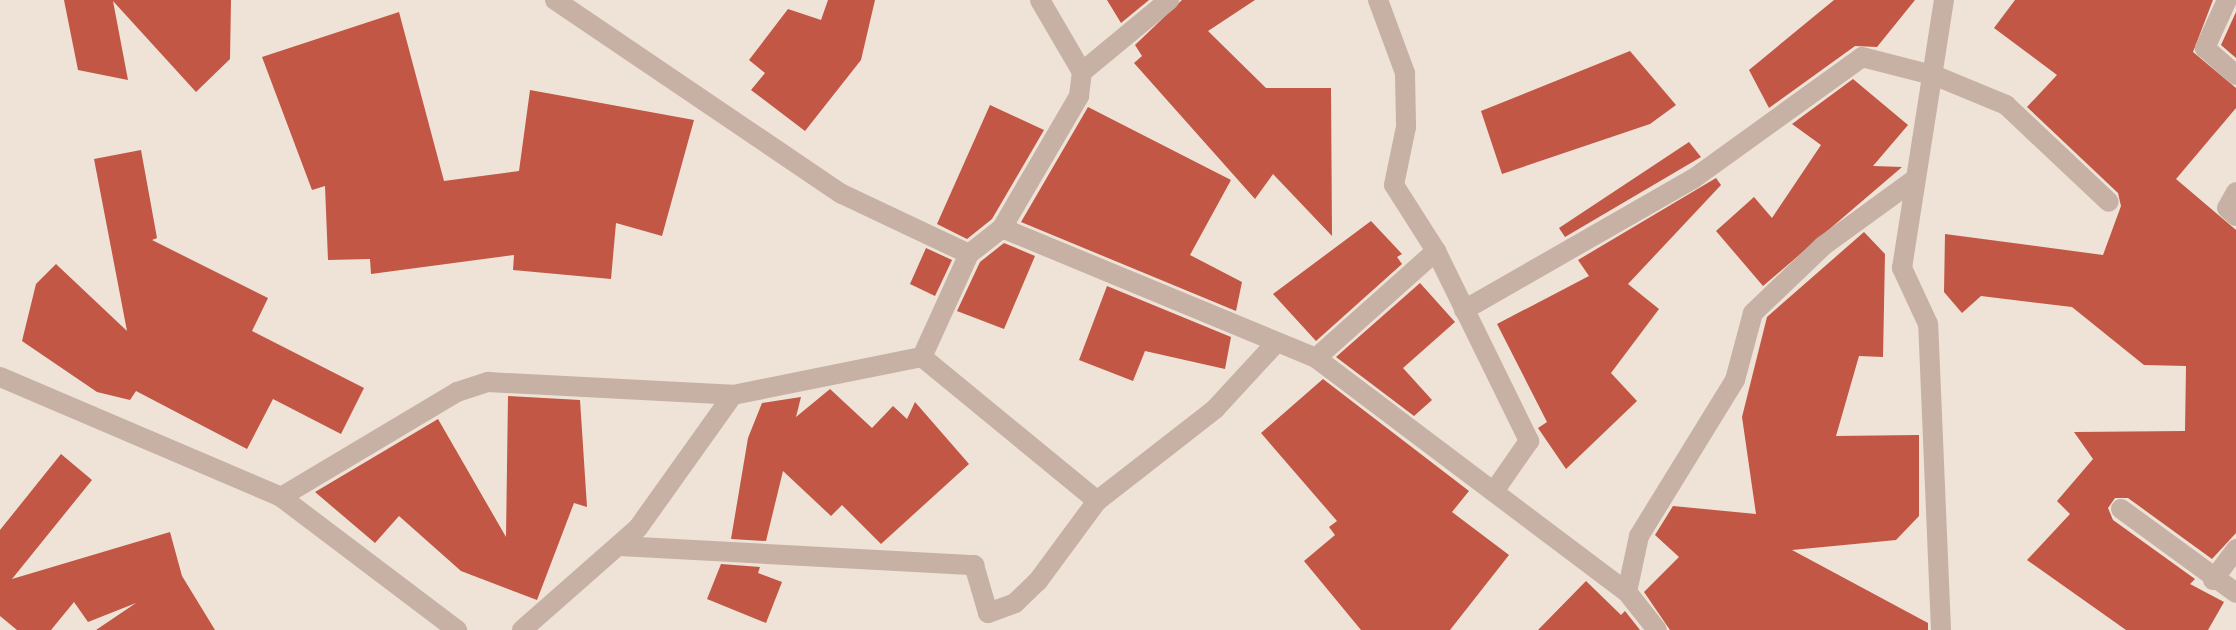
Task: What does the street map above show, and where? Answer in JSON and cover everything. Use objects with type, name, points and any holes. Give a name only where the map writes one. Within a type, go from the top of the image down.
[{"type":"street","points":[[555,0],[842,194],[969,254]]},
{"type":"street","points":[[922,357],[969,254],[1002,228],[1079,96],[1082,72],[1040,0]]},
{"type":"street","points":[[1082,72],[1169,0]]},
{"type":"street","points":[[1378,0],[1405,73],[1406,127],[1394,185],[1436,251],[1529,441],[1495,490]]},
{"type":"street","points":[[1941,630],[1928,324],[1902,268],[1914,180],[1936,76],[1944,0]]},
{"type":"street","points":[[2227,0],[2205,48],[2236,75]]},
{"type":"street","points":[[1464,310],[1693,179],[1862,57],[1936,76],[2006,105],[2109,202]]},
{"type":"street","points":[[1627,592],[1639,536],[1735,380],[1753,313],[1823,246],[1914,180]]},
{"type":"street","points":[[2236,192],[2227,208],[2236,216]]},
{"type":"street","points":[[1002,228],[1316,358],[1627,592],[1657,630]]},
{"type":"street","points":[[1316,358],[1436,251]]},
{"type":"street","points":[[620,546],[974,565],[988,613],[1015,603],[1038,581],[1097,501],[1215,409],[1276,343]]},
{"type":"street","points":[[281,497],[457,392],[488,382],[733,395],[922,357]]},
{"type":"street","points":[[922,357],[1097,501]]},
{"type":"street","points":[[0,377],[281,497],[457,630]]},
{"type":"street","points":[[522,630],[620,546],[733,395]]},
{"type":"street","points":[[2121,509],[2213,580],[2236,593]]},
{"type":"street","points":[[2213,580],[2236,549]]},
{"type":"building","points":[[64,0],[231,0],[230,59],[196,92],[113,1],[128,80],[78,70]]},
{"type":"building","points":[[828,0],[875,0],[861,60],[805,131],[751,90],[765,73],[749,60],[788,9],[821,20]]},
{"type":"building","points":[[1107,0],[1149,0],[1121,23]]},
{"type":"building","points":[[1182,0],[1255,0],[1208,31],[1266,88],[1331,88],[1332,236],[1273,174],[1255,199],[1134,63],[1142,56],[1135,45]]},
{"type":"building","points":[[1834,0],[1915,0],[1877,47],[1855,46],[1769,108],[1749,70]]},
{"type":"building","points":[[2015,0],[2213,0],[2193,52],[2236,88],[2236,108],[2176,179],[2236,230],[2236,533],[2212,559],[2128,498],[2115,498],[2108,508],[2113,520],[2195,579],[2190,584],[2224,602],[2208,630],[2126,630],[2027,560],[2070,514],[2057,501],[2093,459],[2074,432],[2185,431],[2186,366],[2144,365],[2072,307],[1981,296],[1962,313],[1944,292],[1945,234],[2103,255],[2121,206],[2118,193],[2027,107],[2057,75],[1994,28]]},
{"type":"building","points":[[399,12],[444,181],[519,171],[530,90],[694,120],[662,236],[616,223],[611,279],[513,270],[514,255],[371,274],[370,259],[328,260],[325,186],[312,190],[262,57]]},
{"type":"building","points":[[2236,12],[2236,58],[2221,45]]},
{"type":"building","points":[[1630,51],[1676,105],[1650,124],[1502,174],[1481,111]]},
{"type":"building","points":[[1853,79],[1908,125],[1873,166],[1902,167],[1763,286],[1716,231],[1754,197],[1772,218],[1821,145],[1792,124]]},
{"type":"building","points":[[990,105],[1044,130],[992,219],[967,239],[937,224]]},
{"type":"building","points":[[1088,107],[1231,180],[1190,255],[1242,282],[1236,311],[1021,222]]},
{"type":"building","points":[[1689,142],[1701,157],[1565,237],[1559,228]]},
{"type":"building","points":[[141,150],[157,238],[152,240],[268,298],[252,331],[364,388],[341,434],[273,399],[247,449],[136,391],[130,400],[97,392],[22,341],[36,284],[56,264],[127,331],[94,159]]},
{"type":"building","points":[[1716,178],[1721,185],[1628,284],[1659,309],[1611,373],[1637,401],[1566,469],[1538,428],[1547,422],[1497,324],[1589,276],[1578,260]]},
{"type":"building","points":[[1371,221],[1402,254],[1397,257],[1402,264],[1316,341],[1273,294]]},
{"type":"building","points":[[1864,232],[1885,254],[1883,357],[1859,356],[1836,436],[1919,435],[1919,516],[1896,540],[1792,550],[1928,623],[1928,630],[1670,630],[1644,592],[1679,557],[1655,535],[1673,506],[1756,514],[1742,417],[1767,317]]},
{"type":"building","points":[[1004,243],[1035,256],[1004,329],[957,311],[980,262]]},
{"type":"building","points":[[926,248],[952,260],[935,296],[910,284]]},
{"type":"building","points":[[1420,283],[1455,322],[1403,368],[1432,400],[1414,416],[1336,357]]},
{"type":"building","points":[[1107,286],[1231,337],[1225,369],[1145,351],[1133,381],[1079,360]]},
{"type":"building","points":[[1323,379],[1469,491],[1452,512],[1509,555],[1450,630],[1361,630],[1304,561],[1335,535],[1329,527],[1337,521],[1261,433]]},
{"type":"building","points":[[830,389],[872,428],[893,406],[907,419],[915,402],[969,464],[881,544],[842,505],[831,516],[783,471],[766,541],[731,539],[748,438],[762,403],[801,397],[796,417]]},
{"type":"building","points":[[508,396],[580,400],[587,507],[574,503],[537,600],[461,571],[399,516],[375,543],[315,492],[438,419],[506,537]]},
{"type":"building","points":[[61,454],[92,480],[12,579],[170,532],[182,576],[215,630],[96,630],[136,603],[88,622],[74,602],[51,630],[17,630],[0,616],[0,530]]},
{"type":"building","points":[[721,564],[760,567],[758,573],[782,582],[766,623],[707,599]]},
{"type":"building","points":[[1586,581],[1621,615],[1625,611],[1640,630],[1538,630]]}]
